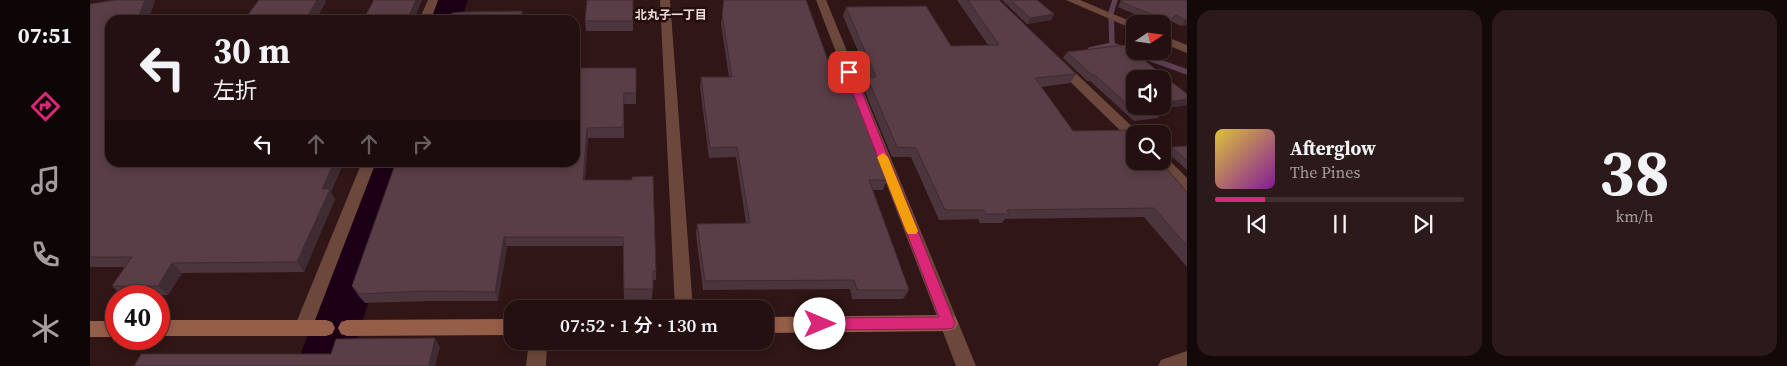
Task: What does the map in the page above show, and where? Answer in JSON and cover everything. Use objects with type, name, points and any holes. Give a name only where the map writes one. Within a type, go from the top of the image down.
[{"type":"street","points":[[427,15],[433,0]]},
{"type":"street","points":[[665,0],[683,300]]},
{"type":"street","points":[[821,0],[966,366]]},
{"type":"street","points":[[1071,0],[1126,23]]},
{"type":"street","points":[[1171,42],[1187,49]]},
{"type":"street","points":[[1050,55],[1126,127]]},
{"type":"street","points":[[303,328],[367,167]]},
{"type":"street","points":[[1170,170],[1187,186]]},
{"type":"street","points":[[774,325],[948,323]]},
{"type":"street","points":[[170,328],[504,327]]},
{"type":"street","points":[[90,329],[105,328]]},
{"type":"street","points":[[536,366],[537,350]]},
{"type":"street","points":[[1168,366],[1187,360]]},
{"type":"building","points":[[115,0],[145,0],[139,15],[105,15],[105,167],[332,167],[322,189],[330,189],[297,262],[172,263],[159,285],[113,285],[132,257],[90,257],[90,4]]},
{"type":"building","points":[[259,0],[317,0],[308,15],[248,15]]},
{"type":"building","points":[[374,0],[416,0],[409,15],[366,15]]},
{"type":"building","points":[[587,0],[633,0],[633,21],[585,21]]},
{"type":"building","points":[[724,0],[806,0],[834,77],[850,77],[878,147],[874,147],[887,180],[869,180],[909,290],[857,290],[854,280],[705,281],[697,224],[750,223],[737,147],[710,148],[701,77],[732,77],[722,14]]},
{"type":"building","points":[[968,0],[999,0],[1076,74],[1035,78],[1073,131],[1126,130],[1126,170],[1168,170],[1187,192],[1187,246],[1154,208],[1007,210],[1009,214],[986,214],[984,210],[945,210],[916,148],[897,147],[867,77],[876,77],[846,7],[926,6],[951,46],[999,45]]},
{"type":"building","points":[[1011,0],[1037,0],[1054,14],[1030,18]]},
{"type":"building","points":[[1122,0],[1187,0],[1187,20],[1176,15],[1171,19],[1171,15],[1154,15],[1121,2]]},
{"type":"building","points":[[522,11],[521,15],[451,15],[452,13]]},
{"type":"building","points":[[1125,45],[1126,60],[1144,60],[1157,70],[1126,70],[1126,103],[1067,52]]},
{"type":"building","points":[[580,68],[636,68],[636,93],[624,93],[623,127],[587,128],[583,180],[632,180],[632,177],[653,176],[656,271],[653,271],[653,289],[624,289],[623,237],[504,237],[495,292],[425,291],[359,294],[352,286],[394,167],[580,167]]},
{"type":"building","points":[[1171,81],[1187,94],[1187,99],[1171,102]]},
{"type":"building","points":[[1187,146],[1187,161],[1172,147]]},
{"type":"building","points":[[435,338],[429,366],[134,366],[141,354],[331,354],[336,339]]},
{"type":"waterway","points":[[447,15],[453,0]]},
{"type":"waterway","points":[[1112,45],[1111,13],[1115,0]]},
{"type":"waterway","points":[[1090,50],[1112,45]]},
{"type":"waterway","points":[[1112,45],[1187,72]]},
{"type":"waterway","points":[[322,366],[392,167]]},
{"type":"slow traffic","points":[[883,157],[912,231]]},
{"type":"district","name":"北丸子一丁目","points":[[671,15]]},
{"type":"route","points":[[820,324],[948,323],[849,72]]}]
